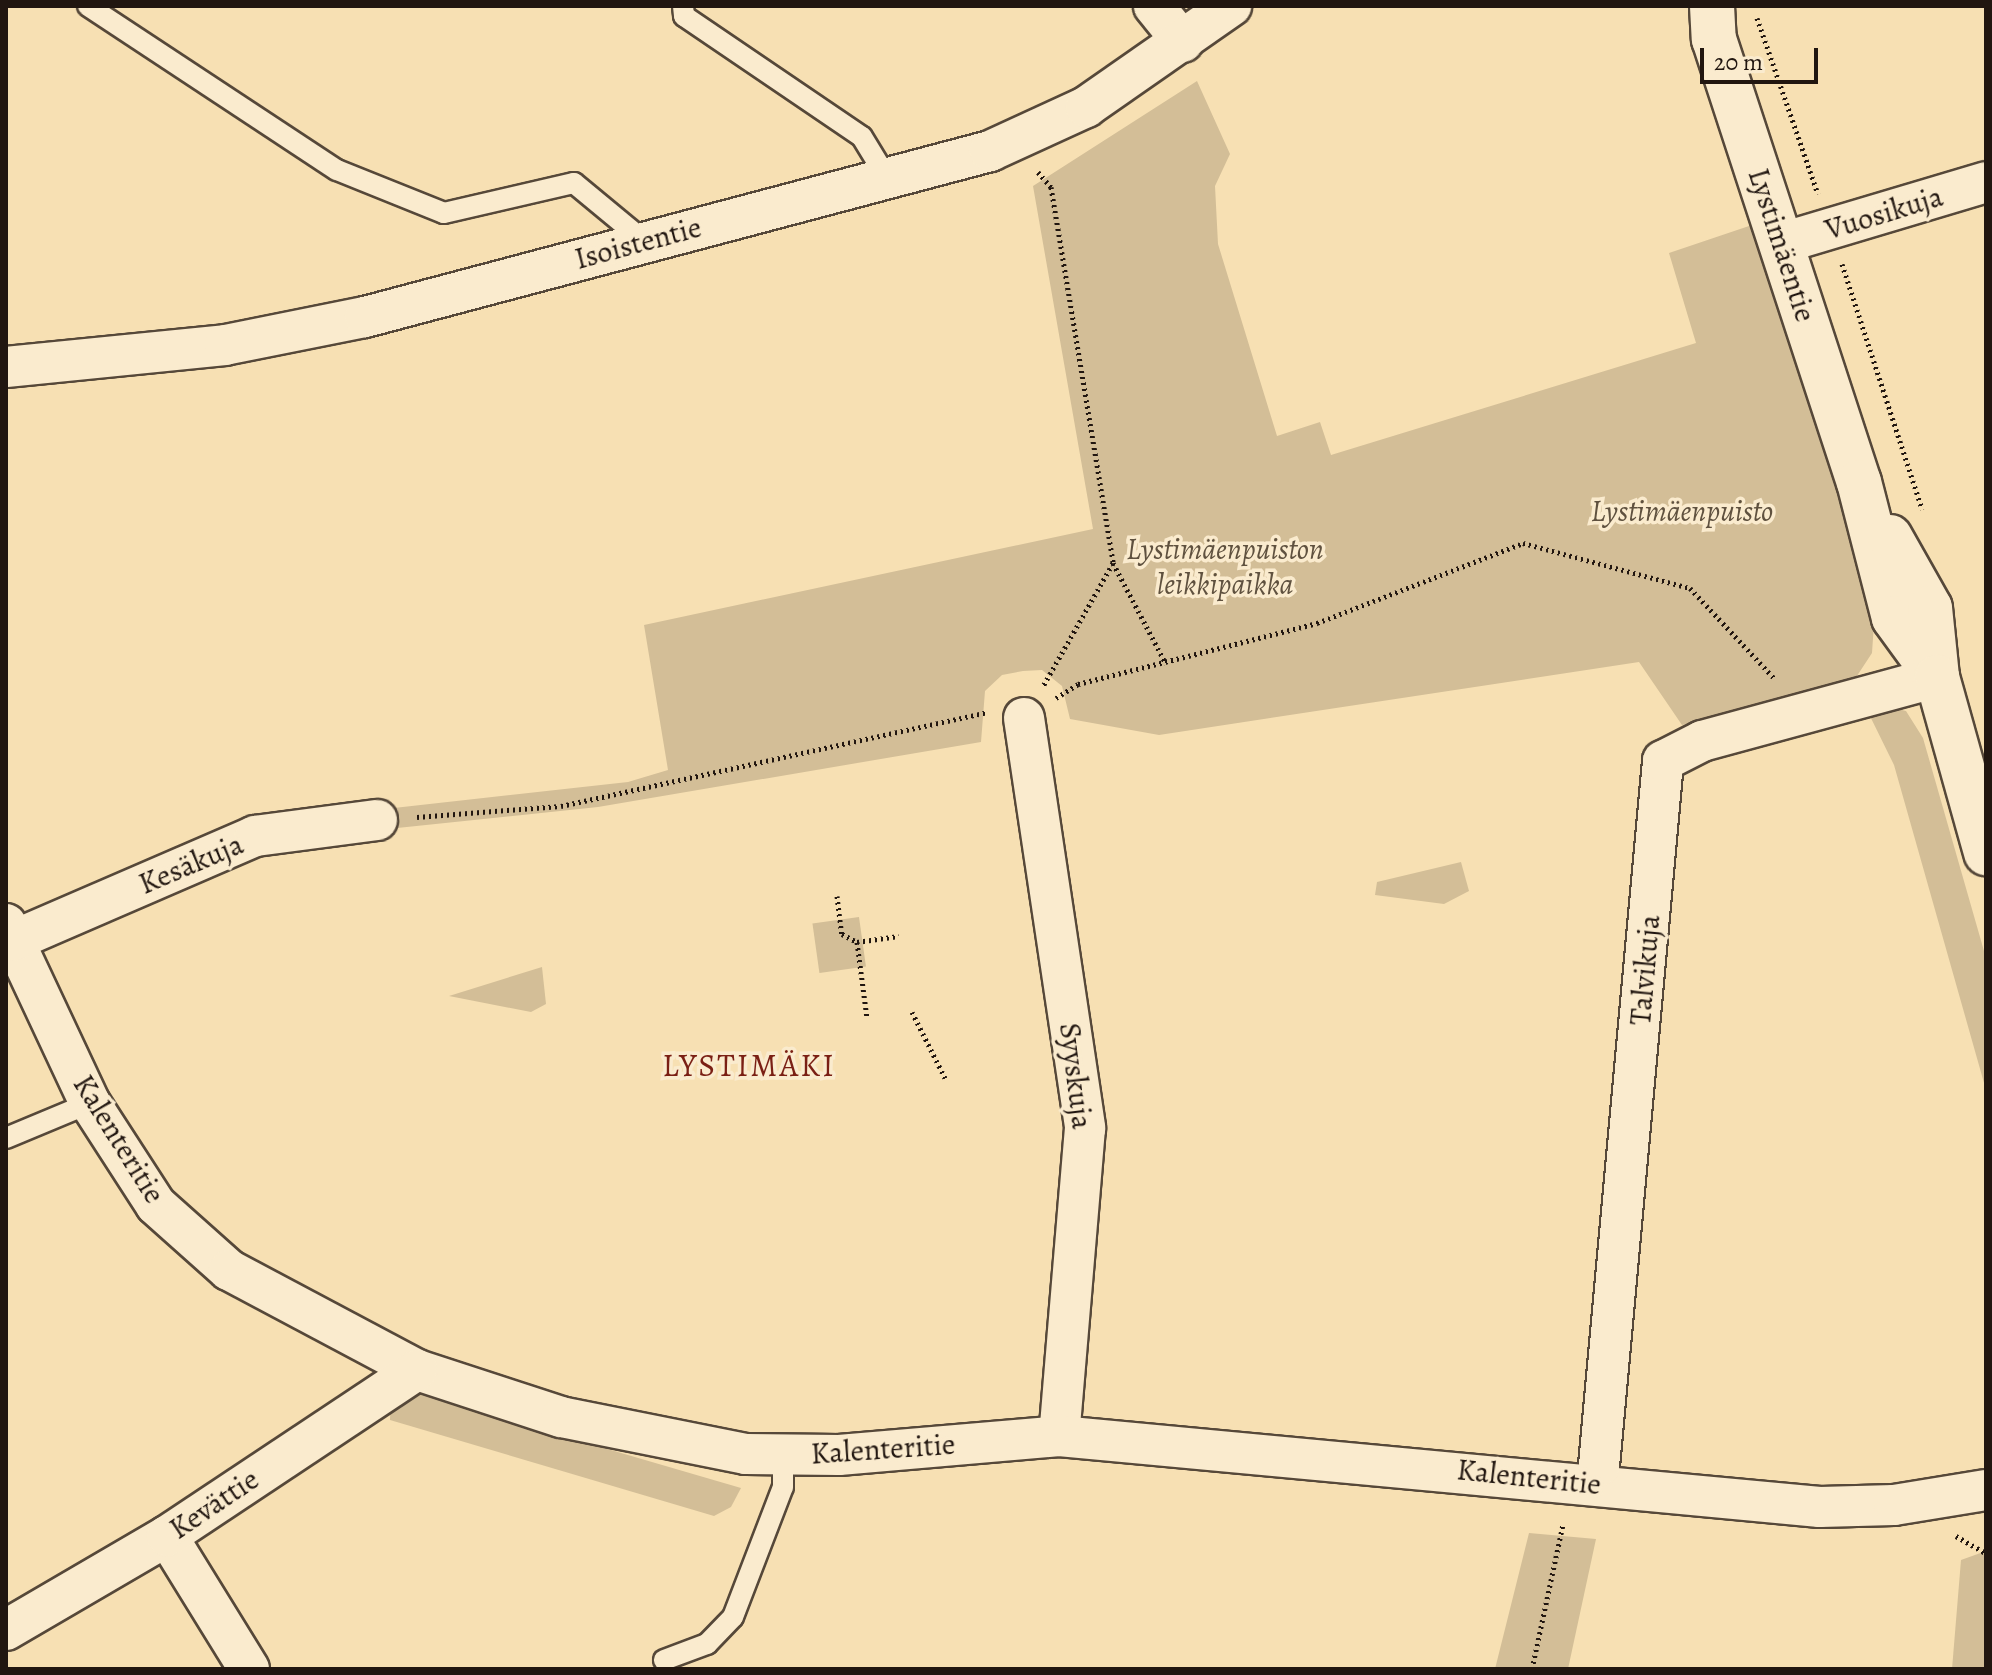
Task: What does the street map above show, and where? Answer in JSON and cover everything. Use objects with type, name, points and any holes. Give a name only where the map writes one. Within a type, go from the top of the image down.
[{"type":"street","points":[[1154,6],[1183,42]]},
{"type":"street","name":"Isoistentie","points":[[6,367],[225,345],[365,317],[643,240],[887,178],[1017,140],[1086,107],[1231,6]]},
{"type":"street","name":"Lystimäentie","points":[[1712,6],[1714,39],[1859,482],[1894,618],[1937,677],[1986,853]]},
{"type":"street","name":"Vuosikuja","points":[[1782,243],[1986,182]]},
{"type":"street","name":"Talvikuja","points":[[1599,1466],[1663,761],[1702,741],[1937,677]]},
{"type":"street","name":"Syyskuja","points":[[1024,718],[1085,1128],[1059,1436]]},
{"type":"street","name":"Kesäkuja","points":[[10,932],[255,836],[377,820]]},
{"type":"street","name":"Kalenteritie","points":[[10,932],[90,1103],[156,1205],[229,1270],[417,1370],[646,1439],[783,1455],[1059,1436],[1820,1507],[1894,1505],[1986,1490]]},
{"type":"street","name":"Kevättie","points":[[6,1630],[167,1536],[417,1370]]},
{"type":"street","points":[[167,1536],[249,1669]]},
{"type":"lane","points":[[88,6],[337,170],[444,213],[574,183],[643,240]]},
{"type":"lane","points":[[683,6],[684,16],[862,137],[887,178]]},
{"type":"lane","points":[[6,1138],[90,1103]]},
{"type":"lane","points":[[664,1660],[707,1644],[733,1617],[783,1487],[783,1455]]},
{"type":"path","points":[[1752,6],[1924,513]]},
{"type":"path","points":[[1033,167],[1051,187],[1113,563],[1166,664]]},
{"type":"path","points":[[377,820],[561,806],[988,712],[1024,718],[1078,684],[1317,623],[1523,543],[1690,588],[1805,713]]},
{"type":"path","points":[[1024,718],[1113,563]]},
{"type":"path","points":[[837,896],[842,934],[857,942],[899,936]]},
{"type":"path","points":[[857,942],[867,1018]]},
{"type":"path","points":[[912,1012],[945,1078]]},
{"type":"path","points":[[1532,1669],[1566,1507]]},
{"type":"path","points":[[1942,1529],[1986,1553]]},
{"type":"green space","name":"Lystimäenpuisto","points":[[1197,81],[1230,154],[1215,186],[1218,244],[1277,436],[1320,422],[1331,455],[1696,343],[1669,253],[1752,225],[1876,594],[1872,653],[1853,682],[1682,725],[1639,662],[1159,735],[1070,719],[1062,686],[1042,670],[1023,671],[1002,675],[985,691],[981,742],[598,807],[378,830],[376,810],[628,782],[668,770],[644,625],[1093,529],[1033,186]]},
{"type":"green space","points":[[1886,706],[1906,711],[1923,738],[1986,958],[1986,1090],[1894,765],[1866,708]]},
{"type":"green space","points":[[1461,862],[1469,891],[1444,904],[1375,895],[1377,882]]},
{"type":"green space","points":[[859,917],[866,967],[819,973],[812,924]]},
{"type":"green space","points":[[542,967],[546,1004],[531,1012],[449,996]]},
{"type":"green space","points":[[391,1386],[741,1488],[731,1507],[714,1516],[390,1420]]},
{"type":"green space","points":[[1529,1533],[1596,1539],[1568,1669],[1495,1669]]},
{"type":"green space","points":[[1986,1551],[1986,1669],[1952,1669],[1961,1560]]},
{"type":"district","name":"LYSTIMÄKI","points":[[749,1065]]},
{"type":"park label","name":"Lystimäenpuiston leikkipaikka","points":[[1225,566]]}]
